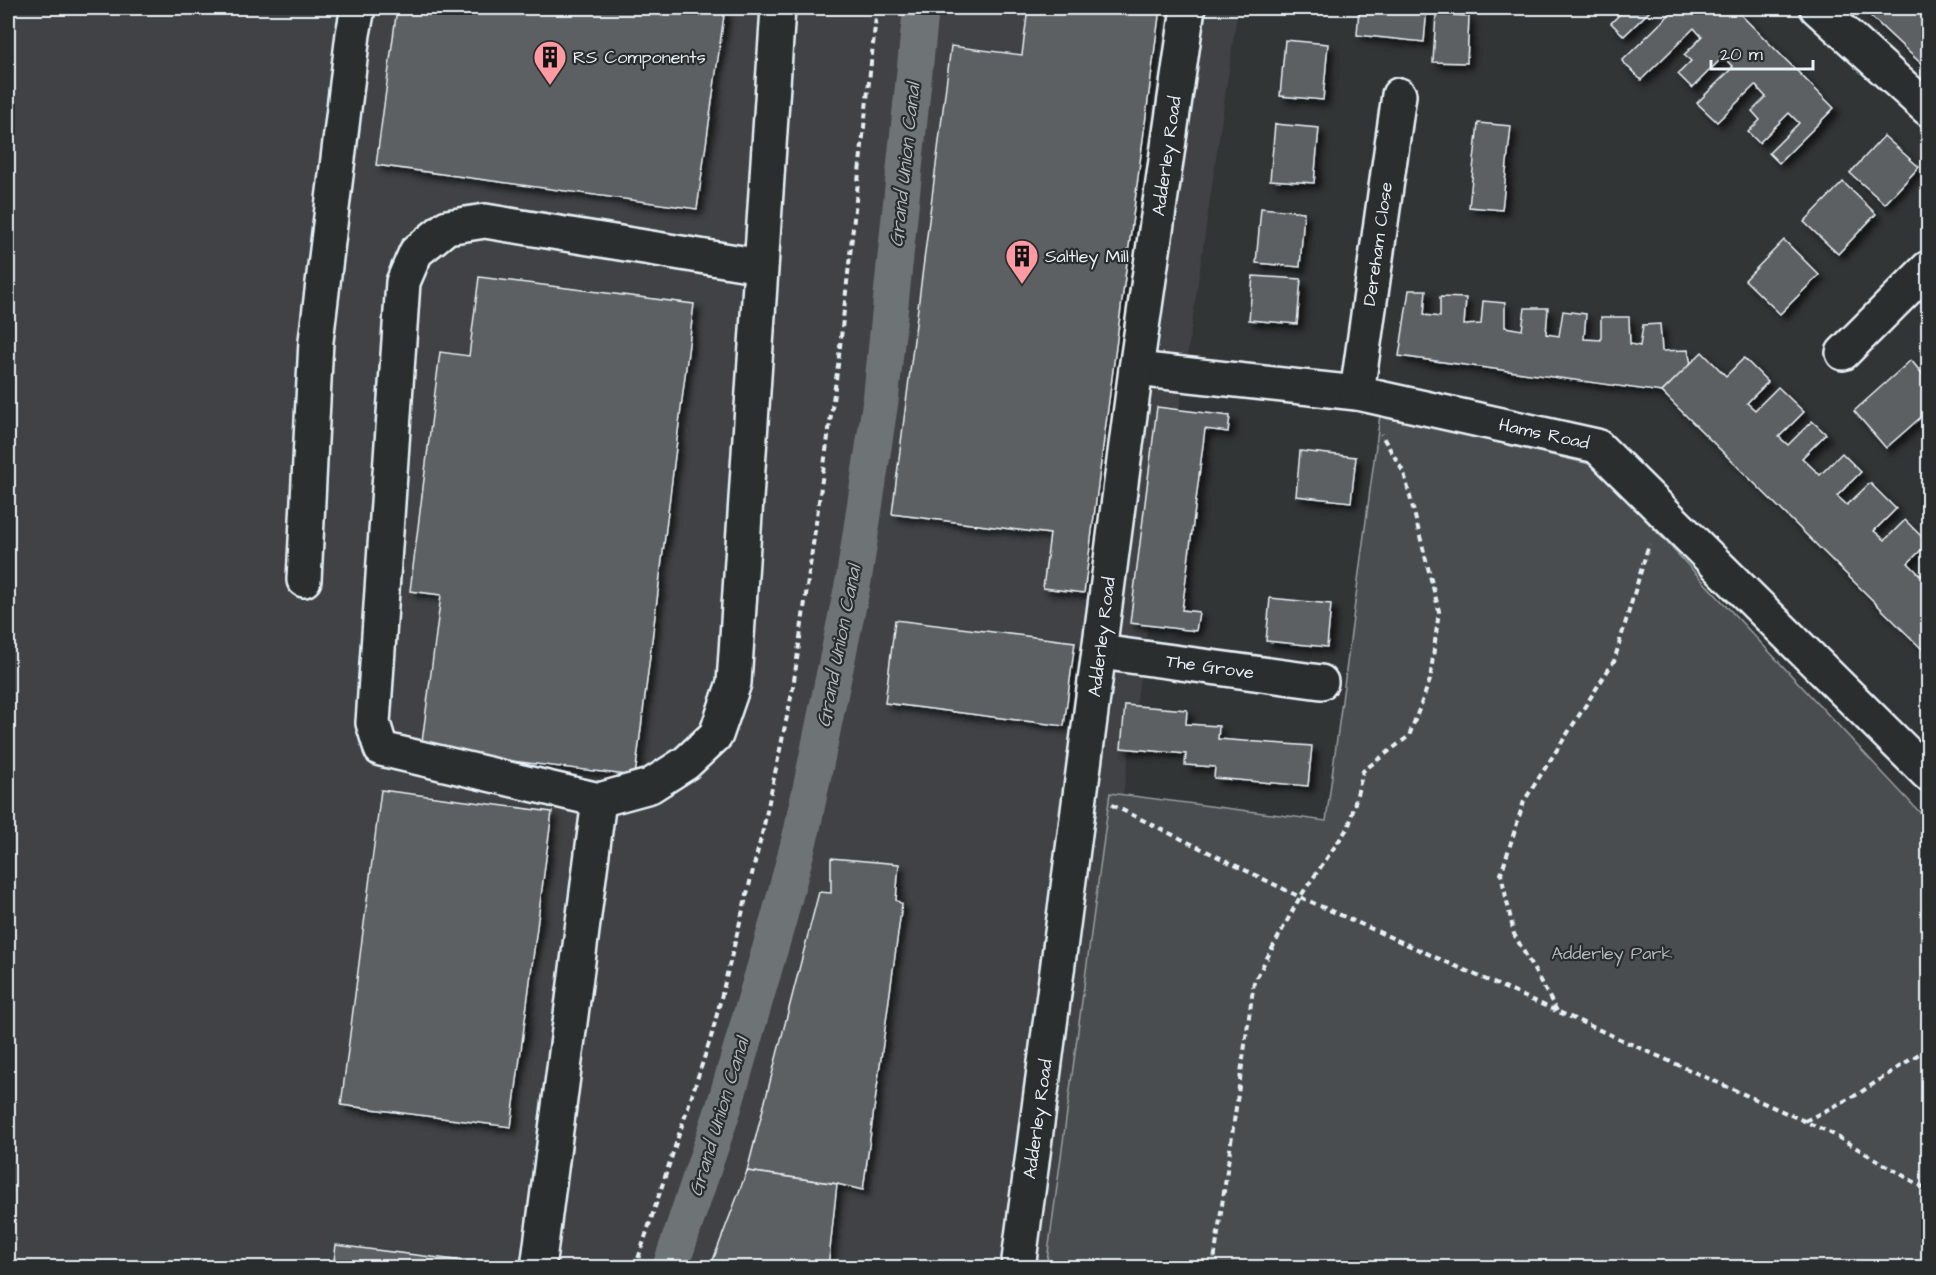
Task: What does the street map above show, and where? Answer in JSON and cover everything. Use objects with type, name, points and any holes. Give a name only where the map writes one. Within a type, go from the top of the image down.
[{"type":"street","points":[[304,580],[316,341],[358,8]]},
{"type":"street","points":[[761,266],[485,221],[447,227],[416,252],[403,282],[373,723],[381,749],[599,800],[650,786],[686,764],[716,735],[734,683],[778,8]]},
{"type":"street","name":"Adderley Road","points":[[1018,1268],[1136,369],[1188,8]]},
{"type":"street","points":[[1817,8],[1929,110]]},
{"type":"street","name":"Dereham Close","points":[[1356,393],[1399,95]]},
{"type":"street","points":[[1843,353],[1929,268]]},
{"type":"street","name":"Hams Road","points":[[1136,369],[1356,393],[1597,446],[1929,774]]},
{"type":"street","name":"The Grove","points":[[1100,652],[1321,682]]},
{"type":"street","points":[[538,1268],[599,800]]},
{"type":"path","points":[[635,1268],[712,1034],[762,830],[793,688],[838,365],[877,8]]},
{"type":"path","points":[[1213,1268],[1254,982],[1300,897],[1349,826],[1363,771],[1409,736],[1430,680],[1439,611],[1404,473],[1356,393]]},
{"type":"path","points":[[1557,1012],[1514,934],[1501,874],[1524,801],[1614,661],[1659,508]]},
{"type":"path","points":[[1082,790],[1300,897],[1829,1132],[1929,1190]]},
{"type":"path","points":[[1804,1121],[1858,1094],[1929,1048]]},
{"type":"shaded area","points":[[8,8],[1238,8],[1054,1267],[8,1267]]},
{"type":"green space","name":"Adderley Park","points":[[1380,415],[1594,465],[1928,821],[1928,1267],[1046,1268],[1110,793],[1326,821]]},
{"type":"building","name":"RS Components","points":[[397,8],[725,8],[697,209],[376,165]]},
{"type":"building","name":"Saltley Mill","points":[[1028,8],[1160,8],[1084,593],[1043,588],[1050,534],[892,514],[951,46],[1022,55]]},
{"type":"building","points":[[1359,8],[1427,8],[1424,42],[1357,35]]},
{"type":"building","points":[[1626,8],[1653,8],[1624,36],[1611,23]]},
{"type":"building","points":[[1672,8],[1734,8],[1834,108],[1779,163],[1769,153],[1799,123],[1789,113],[1759,143],[1748,132],[1760,120],[1752,111],[1766,97],[1755,85],[1717,122],[1697,103],[1733,67],[1723,57],[1692,88],[1678,74],[1691,61],[1684,55],[1702,37],[1694,28],[1641,80],[1622,61],[1674,10]]},
{"type":"building","points":[[1862,8],[1928,8],[1928,70]]},
{"type":"building","points":[[1436,14],[1469,16],[1467,63],[1433,62]]},
{"type":"building","points":[[1285,40],[1328,44],[1323,100],[1280,96]]},
{"type":"building","points":[[1478,123],[1511,126],[1502,210],[1469,207]]},
{"type":"building","points":[[1275,124],[1319,128],[1314,183],[1270,180]]},
{"type":"building","points":[[1884,136],[1919,167],[1885,204],[1850,173]]},
{"type":"building","points":[[1843,182],[1876,214],[1838,254],[1804,222]]},
{"type":"building","points":[[1261,208],[1304,212],[1300,267],[1256,263]]},
{"type":"building","points":[[1784,240],[1819,275],[1780,314],[1745,280]]},
{"type":"building","points":[[1253,276],[1301,279],[1297,324],[1249,320]]},
{"type":"building","points":[[479,277],[694,304],[635,776],[421,750],[441,595],[410,591],[440,352],[469,356]]},
{"type":"building","points":[[1409,290],[1426,290],[1424,315],[1440,317],[1440,297],[1466,298],[1464,325],[1481,324],[1483,301],[1505,303],[1505,327],[1522,330],[1525,308],[1548,308],[1546,334],[1559,336],[1563,311],[1586,314],[1584,339],[1601,340],[1601,317],[1629,317],[1630,344],[1640,346],[1643,325],[1660,324],[1662,351],[1688,350],[1691,364],[1662,392],[1399,356]]},
{"type":"building","points":[[1702,352],[1726,376],[1744,358],[1768,382],[1747,403],[1755,410],[1778,387],[1804,412],[1779,437],[1788,445],[1812,421],[1826,434],[1802,458],[1820,475],[1842,453],[1861,472],[1837,496],[1847,505],[1870,483],[1896,509],[1874,531],[1885,540],[1905,520],[1928,543],[1908,563],[1921,576],[1928,569],[1928,655],[1662,392]]},
{"type":"building","points":[[1911,360],[1928,381],[1928,411],[1886,448],[1854,411]]},
{"type":"building","points":[[1157,407],[1230,416],[1228,432],[1205,429],[1182,610],[1199,612],[1196,631],[1130,623]]},
{"type":"building","points":[[1300,451],[1356,457],[1351,502],[1296,496]]},
{"type":"building","points":[[1270,598],[1331,604],[1327,647],[1266,641]]},
{"type":"building","points":[[895,620],[1075,642],[1064,726],[885,703]]},
{"type":"building","points":[[1125,705],[1187,710],[1186,724],[1219,726],[1218,739],[1312,746],[1308,786],[1214,778],[1215,767],[1185,765],[1186,754],[1121,748]]},
{"type":"building","points":[[381,790],[552,812],[511,1127],[341,1105]]},
{"type":"building","points":[[831,858],[899,864],[896,900],[902,904],[863,1190],[747,1171],[819,892],[831,893]]},
{"type":"building","points":[[747,1171],[837,1184],[828,1268],[710,1268]]},
{"type":"building","points":[[336,1245],[495,1265],[495,1268],[333,1268]]},
{"type":"waterway","name":"Grand Union Canal","points":[[670,1268],[724,1107],[779,918],[802,830],[854,578],[881,397],[921,8]]},
{"type":"place","name":"RS Components","points":[[550,86]]},
{"type":"place","name":"Saltley Mill","points":[[1022,285]]}]
